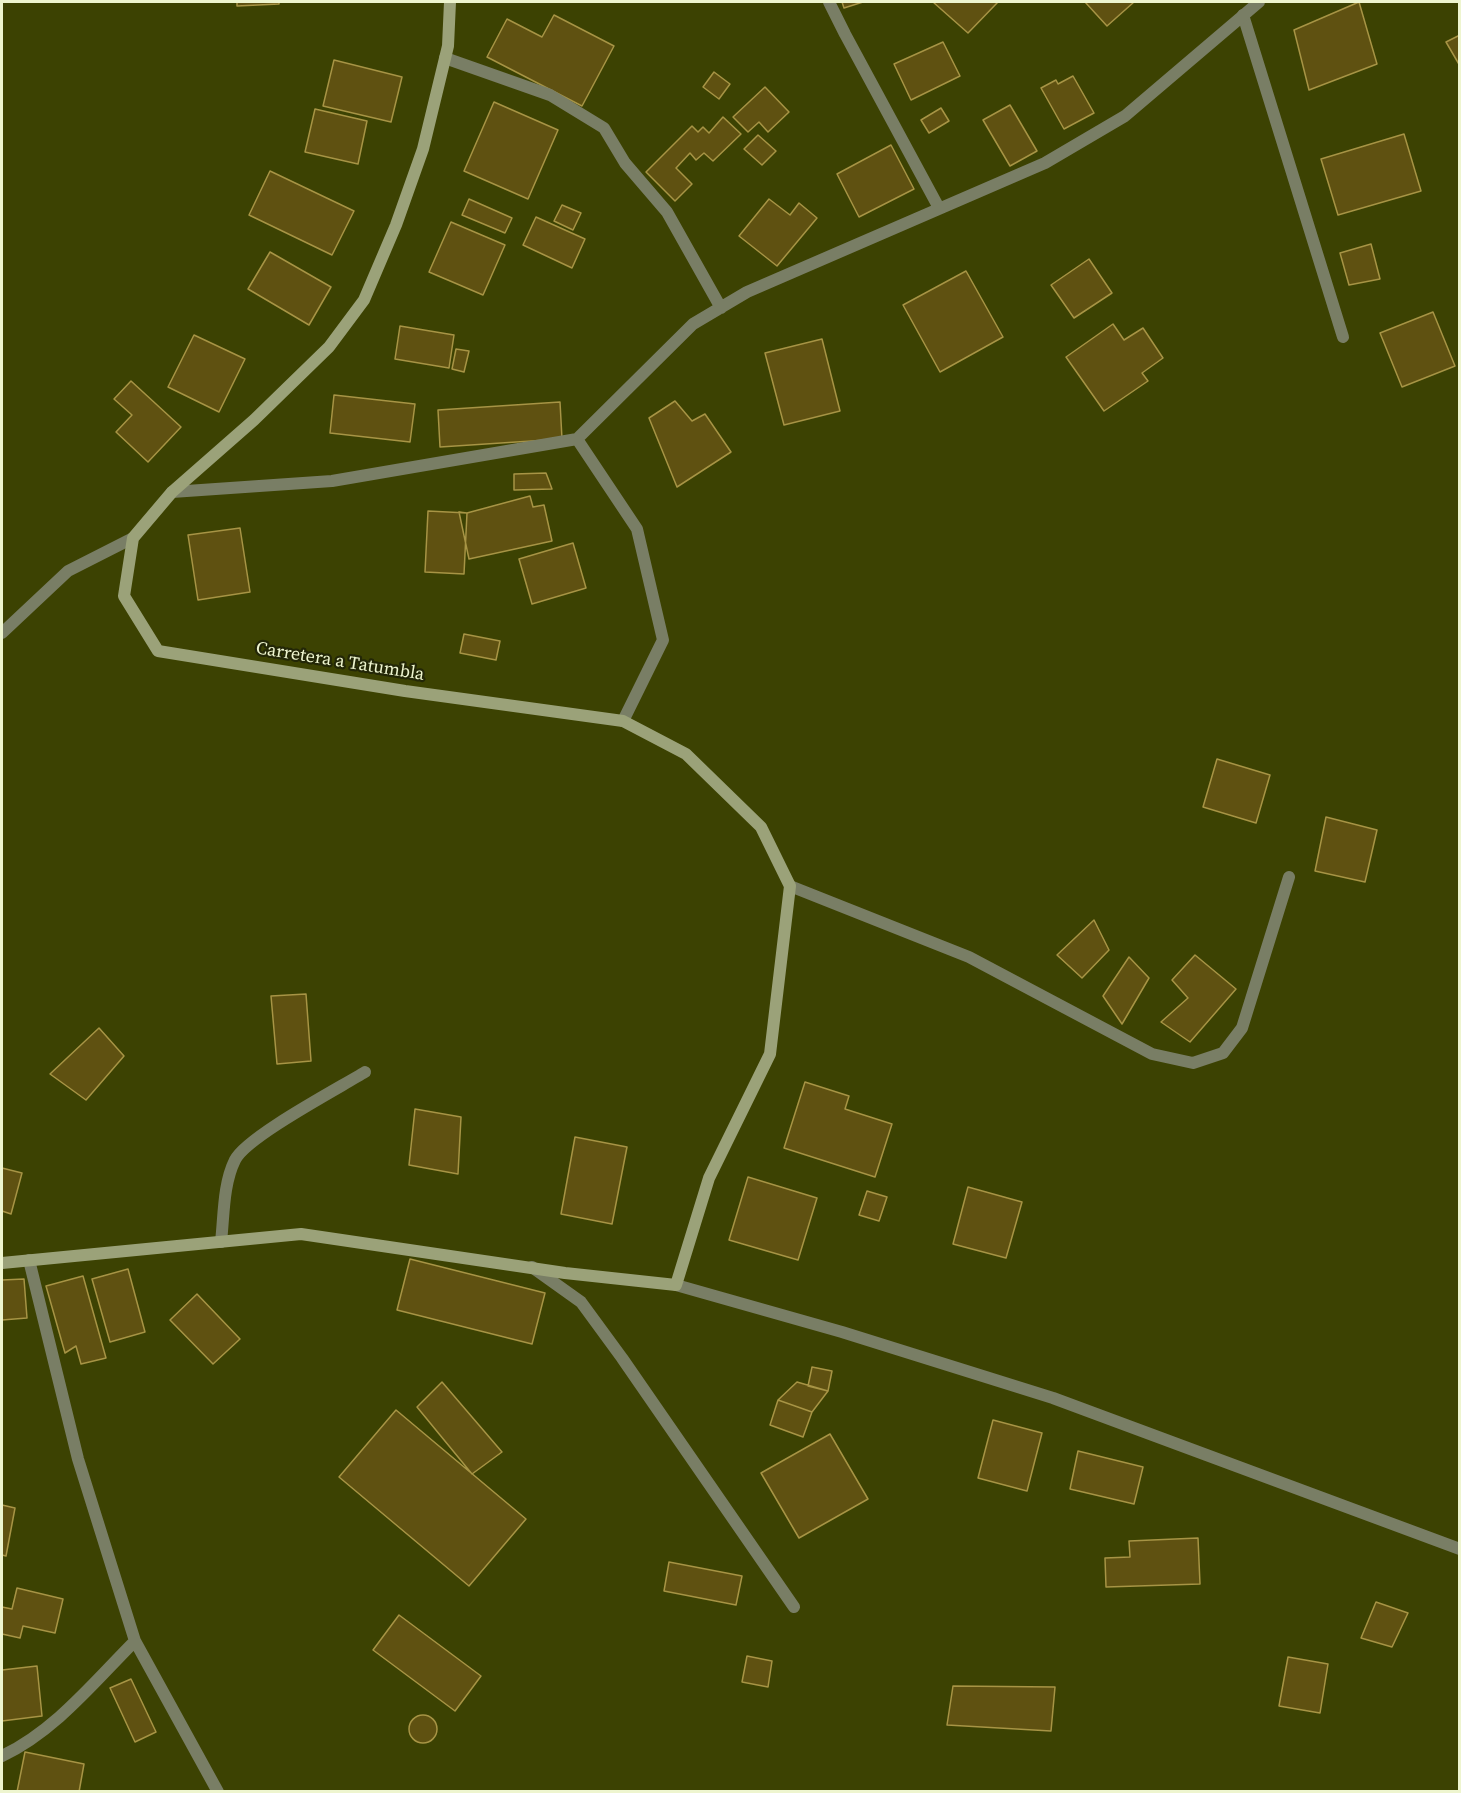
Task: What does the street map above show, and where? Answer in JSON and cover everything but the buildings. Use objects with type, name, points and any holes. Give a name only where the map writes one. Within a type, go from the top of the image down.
[{"type":"main road","points":[[133,538],[172,492],[254,420],[329,347],[364,300],[396,225],[423,149],[448,46],[450,2]]},
{"type":"main road","name":"Carretera a Tatumbla","points":[[133,538],[124,596],[158,651],[405,692],[623,721],[686,754],[760,827],[790,886]]},
{"type":"main road","points":[[2,1263],[301,1234],[532,1267],[676,1284],[709,1178],[770,1054],[790,886]]},
{"type":"street","points":[[829,2],[844,34],[939,208]]},
{"type":"street","points":[[172,492],[332,481],[577,440],[693,324],[747,292],[1045,163],[1125,116],[1259,2]]},
{"type":"street","points":[[1244,15],[1343,337]]},
{"type":"street","points":[[445,58],[549,95],[604,128],[625,163],[667,212],[721,308]]},
{"type":"street","points":[[577,440],[637,529],[663,640],[623,721]]},
{"type":"street","points":[[2,633],[68,571],[133,538]]},
{"type":"street","points":[[790,886],[969,957],[1152,1054],[1193,1063],[1223,1053],[1242,1028],[1289,876]]},
{"type":"street","points":[[221,1242],[227,1188],[235,1159],[254,1140],[365,1072]]},
{"type":"street","points":[[29,1260],[78,1459],[135,1641],[218,1791]]},
{"type":"street","points":[[532,1267],[581,1302],[794,1607]]},
{"type":"street","points":[[676,1284],[842,1332],[1053,1398],[1460,1549]]},
{"type":"street","points":[[2,1756],[22,1746],[65,1712],[135,1641]]}]
